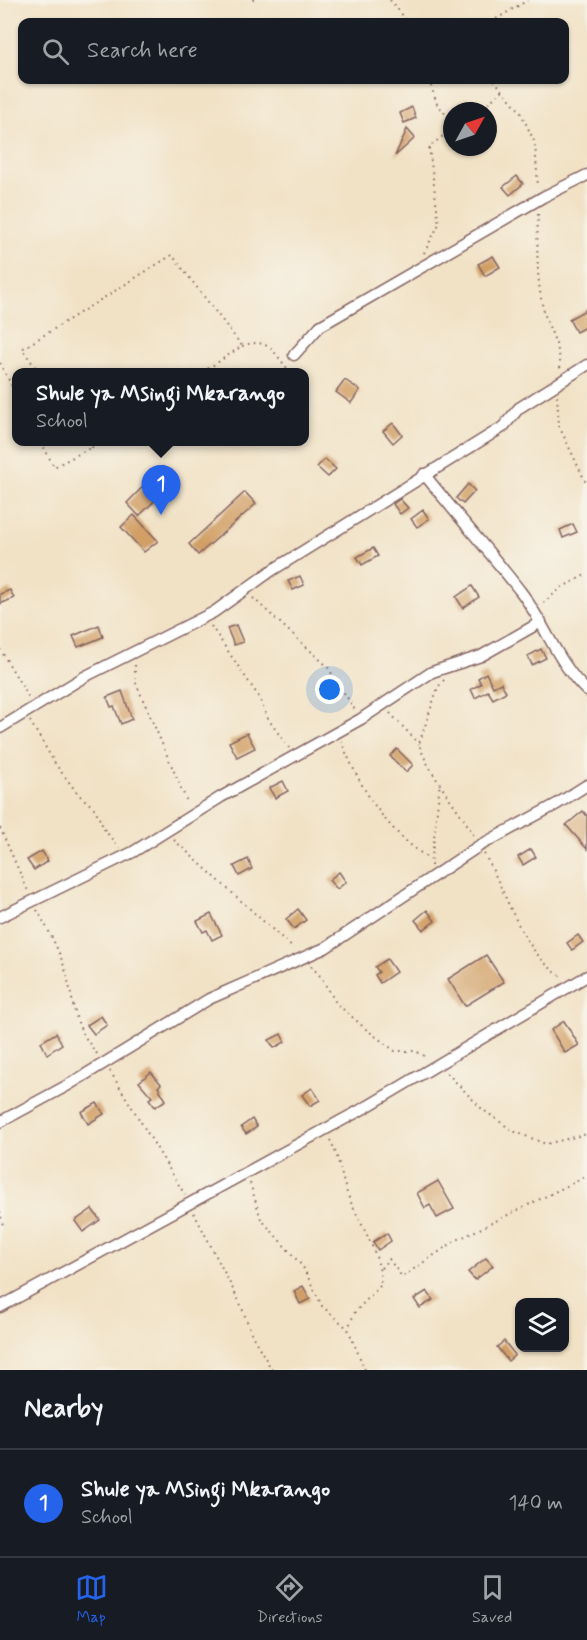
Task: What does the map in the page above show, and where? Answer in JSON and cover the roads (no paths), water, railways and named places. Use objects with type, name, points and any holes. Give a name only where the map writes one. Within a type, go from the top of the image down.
[{"type":"street","points":[[294,355],[320,326],[539,200],[587,175]]},
{"type":"street","points":[[0,728],[84,677],[205,616],[424,474],[503,427],[519,408],[587,365]]},
{"type":"street","points":[[424,474],[534,611],[558,656],[587,691]]},
{"type":"street","points":[[0,917],[125,856],[361,719],[432,672],[482,656],[541,622]]},
{"type":"street","points":[[0,1122],[105,1063],[209,999],[325,948],[479,846],[587,785]]},
{"type":"street","points":[[0,1307],[324,1130],[587,976]]},
{"type":"place","name":"Shule ya Msingi Mkarango","points":[[161,515]]}]
